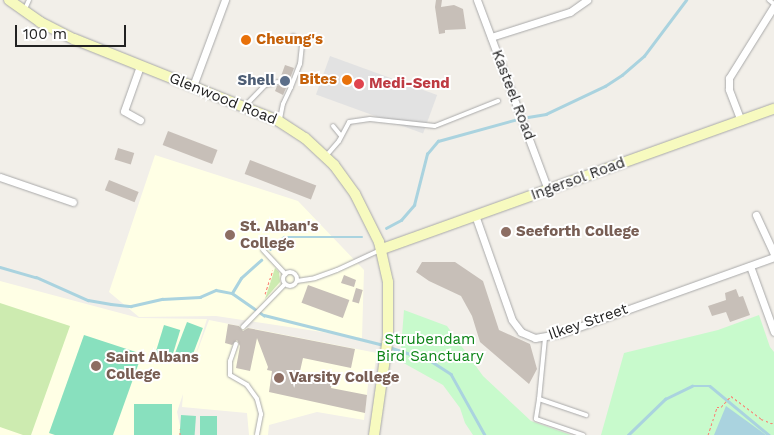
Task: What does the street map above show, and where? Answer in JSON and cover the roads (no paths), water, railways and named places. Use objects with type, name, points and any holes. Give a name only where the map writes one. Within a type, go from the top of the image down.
[{"type":"street","name":"Glenwood Road","points":[[9,0],[24,11],[74,40],[280,121],[305,138],[326,156],[355,194],[382,249],[388,282],[388,337],[374,435]]},
{"type":"street","points":[[194,86],[226,0]]},
{"type":"street","name":"Kasteel Road","points":[[477,0],[548,190]]},
{"type":"street","points":[[491,38],[570,12],[587,0]]},
{"type":"street","points":[[741,121],[729,89],[729,78],[774,5]]},
{"type":"street","points":[[140,66],[124,111],[140,120]]},
{"type":"street","name":"Ingersol Road","points":[[382,249],[774,109]]},
{"type":"street","points":[[0,177],[73,202]]},
{"type":"street","name":"Ilkey Street","points":[[475,215],[514,323],[525,334],[535,338],[545,338],[750,266],[774,255]]},
{"type":"street","points":[[756,215],[774,255]]},
{"type":"street","points":[[750,266],[774,332]]},
{"type":"lane","points":[[24,11],[29,0]]},
{"type":"lane","points":[[768,0],[774,5]]},
{"type":"lane","points":[[280,121],[283,104],[300,64],[302,44],[292,36]]},
{"type":"lane","points":[[244,106],[265,86],[278,82]]},
{"type":"lane","points":[[326,156],[349,122],[378,119],[435,126],[498,101]]},
{"type":"lane","points":[[333,126],[341,136]]},
{"type":"lane","points":[[285,284],[292,286],[297,281],[315,278],[343,268],[382,249]]},
{"type":"lane","points":[[263,250],[285,274]]},
{"type":"lane","points":[[285,274],[294,273],[297,281]]},
{"type":"lane","points":[[285,274],[283,279],[285,284]]},
{"type":"lane","points":[[243,327],[285,284]]},
{"type":"lane","points":[[545,338],[536,419],[583,435]]},
{"type":"lane","points":[[236,344],[229,365],[230,375],[248,385],[256,399],[261,414],[257,435]]},
{"type":"lane","points":[[539,400],[586,415]]},
{"type":"water","points":[[726,406],[766,435],[714,435]]},
{"type":"waterway","points":[[528,117],[546,114],[605,86],[622,75],[644,56],[686,0]]},
{"type":"waterway","points":[[386,228],[401,220],[414,205],[427,154],[438,141],[514,120]]},
{"type":"waterway","points":[[270,249],[284,237],[362,237]]},
{"type":"waterway","points":[[232,293],[241,278],[261,260]]},
{"type":"waterway","points":[[0,267],[36,277],[88,300],[111,304],[131,306],[162,299],[200,297],[216,290],[232,293],[264,315],[383,345]]},
{"type":"waterway","points":[[389,347],[431,361],[451,374],[485,435]]},
{"type":"waterway","points":[[628,435],[665,399],[692,386],[710,386],[769,435]]},
{"type":"place","name":"Cheung's","points":[[246,40]]},
{"type":"place","name":"Bites","points":[[347,80]]},
{"type":"place","name":"Shell","points":[[285,81]]},
{"type":"place","name":"Medi-Send","points":[[359,84]]},
{"type":"place","name":"Seeforth College","points":[[506,232]]},
{"type":"place","name":"St. Alban's College","points":[[230,235]]},
{"type":"place","name":"Saint Albans College","points":[[96,366]]},
{"type":"place","name":"Varsity College","points":[[279,378]]},
{"type":"park label","name":"Strubendam Bird Sanctuary","points":[[430,348]]}]
